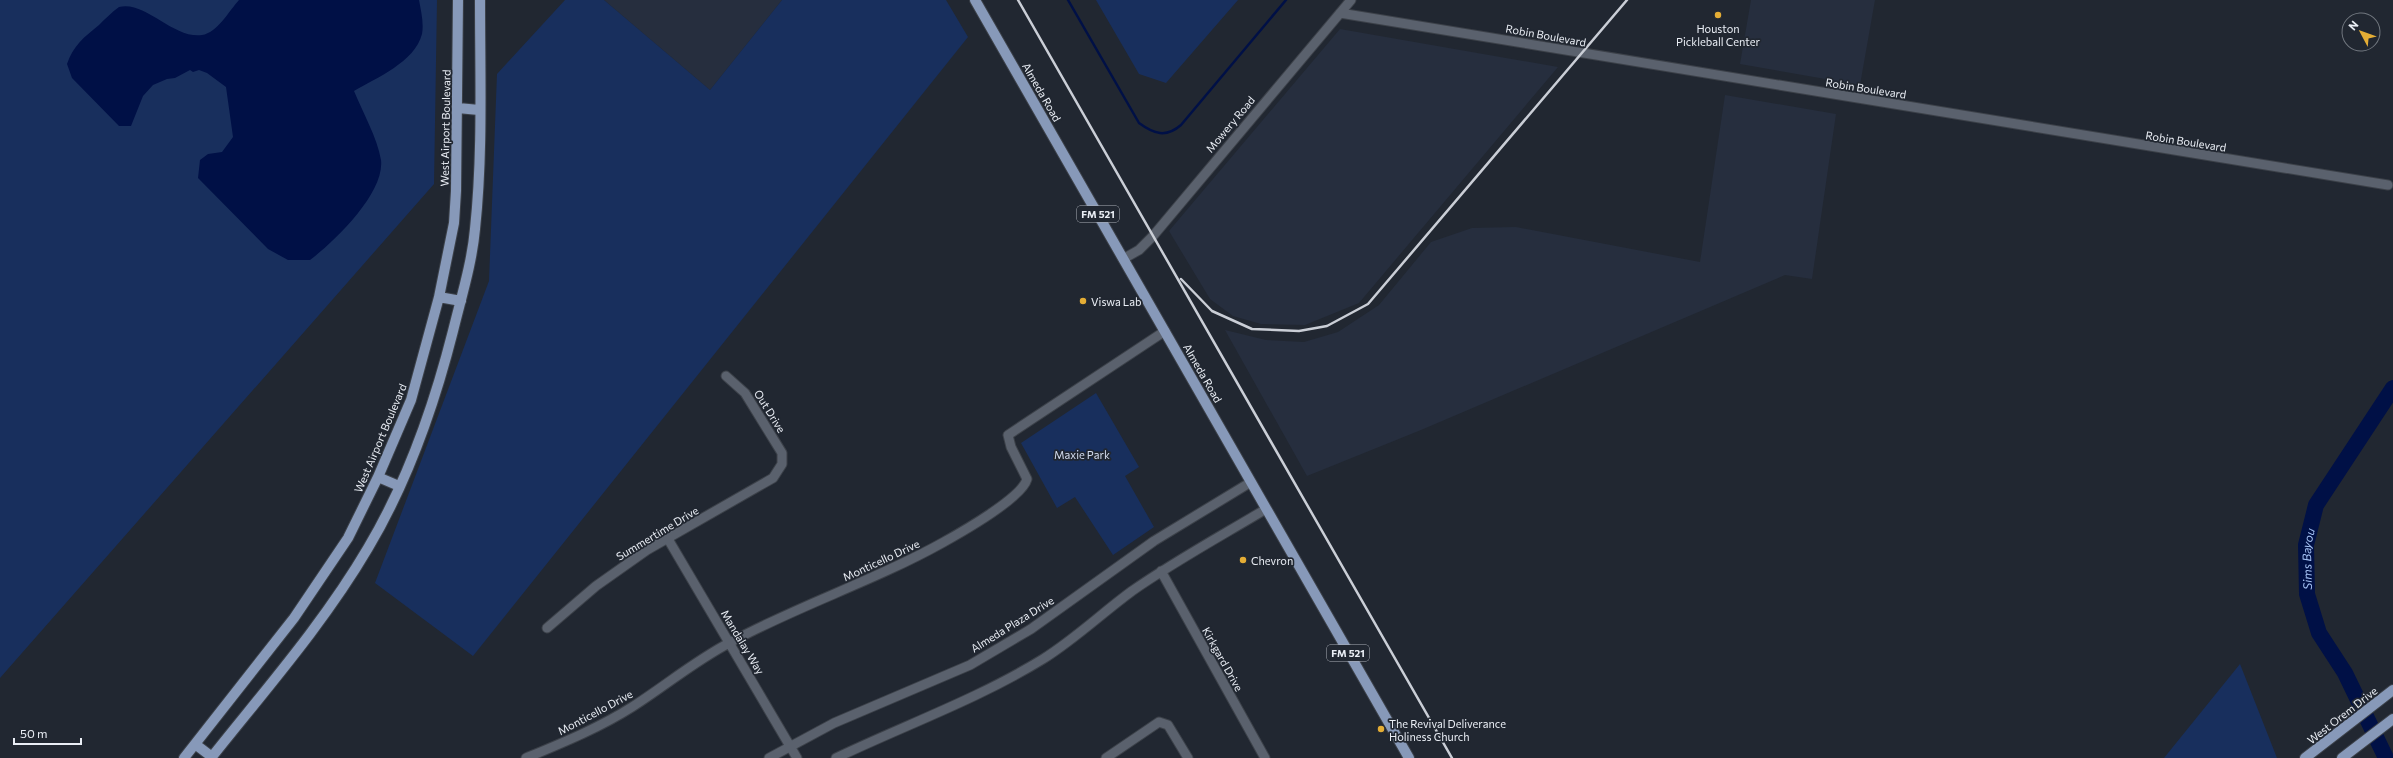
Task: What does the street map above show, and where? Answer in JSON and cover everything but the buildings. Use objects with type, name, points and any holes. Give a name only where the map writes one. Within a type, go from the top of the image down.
[{"type":"main road","name":"West Airport Boulevard","points":[[184,758],[294,618],[348,538],[378,477],[411,400],[439,297],[454,223],[458,108],[458,0]]},
{"type":"main road","points":[[195,744],[212,758],[315,627],[369,547],[399,486],[432,409],[461,301],[475,232],[479,110],[480,0]]},
{"type":"main road","name":"Almeda Road","points":[[975,0],[1409,758]]},
{"type":"main road","points":[[458,108],[479,110]]},
{"type":"main road","points":[[439,297],[461,301]]},
{"type":"main road","points":[[378,477],[399,486]]},
{"type":"main road","name":"West Orem Drive","points":[[2305,758],[2393,690]]},
{"type":"main road","points":[[2342,758],[2393,719]]},
{"type":"street","name":"Mowery Road","points":[[1123,259],[1139,250],[1153,236],[1351,0]]},
{"type":"street","name":"Robin Boulevard","points":[[1340,13],[2388,185]]},
{"type":"street","name":"Monticello Drive","points":[[526,758],[567,741],[631,708],[729,643],[785,614],[908,562],[957,535],[997,508],[1020,491],[1025,485],[1027,479],[1011,447],[1008,435],[1165,331]]},
{"type":"street","name":"Out Drive","points":[[726,376],[745,393],[782,454],[782,464]]},
{"type":"street","name":"Summertime Drive","points":[[547,628],[596,586],[668,539],[774,478],[782,464]]},
{"type":"street","name":"Almeda Plaza Drive","points":[[769,758],[869,706],[970,665],[1031,629],[1154,541],[1251,482]]},
{"type":"street","points":[[836,758],[898,728],[974,697],[1004,681],[1068,642],[1131,592],[1161,572],[1266,509]]},
{"type":"street","name":"Mandalay Way","points":[[668,539],[797,758]]},
{"type":"street","name":"Kirkgard Drive","points":[[1161,572],[1265,758]]},
{"type":"street","points":[[1106,758],[1159,722],[1168,726],[1188,758]]},
{"type":"shaded area","points":[[239,0],[419,0],[423,26],[422,34],[412,53],[394,68],[354,91],[373,134],[381,160],[380,173],[375,187],[356,216],[332,241],[310,260],[288,260],[268,249],[198,178],[200,160],[208,154],[222,152],[233,137],[226,87],[207,73],[199,70],[193,72],[190,70],[175,78],[167,79],[153,85],[143,96],[131,126],[119,126],[72,78],[67,64],[72,52],[80,42],[119,7],[129,6],[139,9],[180,31],[191,35],[202,35],[218,26]]},
{"type":"shaded area","points":[[604,0],[782,0],[710,90]]},
{"type":"shaded area","points":[[1751,0],[1875,0],[1860,85],[1740,64]]},
{"type":"shaded area","points":[[1340,29],[1558,67],[1359,303],[1305,325],[1261,324],[1233,316],[1210,299],[1169,231]]},
{"type":"shaded area","points":[[1725,95],[1836,114],[1812,279],[1785,275],[1421,430],[1307,476],[1225,330],[1266,340],[1304,342],[1338,332],[1379,305],[1431,242],[1472,228],[1516,227],[1700,262]]},
{"type":"green space","points":[[0,0],[437,0],[434,184],[0,678]]},
{"type":"green space","points":[[565,0],[604,0],[710,90],[782,0],[946,0],[968,37],[473,656],[375,583],[489,281],[497,74]]},
{"type":"green space","points":[[1096,0],[1238,0],[1166,83],[1139,74]]},
{"type":"green space","name":"Maxie Park","points":[[1096,393],[1139,467],[1125,476],[1154,527],[1113,555],[1075,497],[1057,508],[1021,443]]},
{"type":"green space","points":[[2240,664],[2277,758],[2164,758]]},
{"type":"waterway","points":[[1068,0],[1139,123],[1150,130],[1160,133],[1170,132],[1181,125],[1286,0]]},
{"type":"waterway","name":"Sims Bayou","points":[[2386,758],[2345,673],[2319,633],[2307,594],[2306,545],[2316,505],[2393,388]]},
{"type":"railway","points":[[1018,0],[1452,758]]},
{"type":"railway","points":[[1181,279],[1212,311],[1252,329],[1299,331],[1327,326],[1368,304],[1627,0]]},
{"type":"place","name":"Houston Pickleball Center","points":[[1718,15]]},
{"type":"place","name":"Viswa Lab","points":[[1083,301]]},
{"type":"place","name":"Chevron","points":[[1243,560]]},
{"type":"place","name":"The Revival Deliverance Holiness Church","points":[[1381,729]]}]
